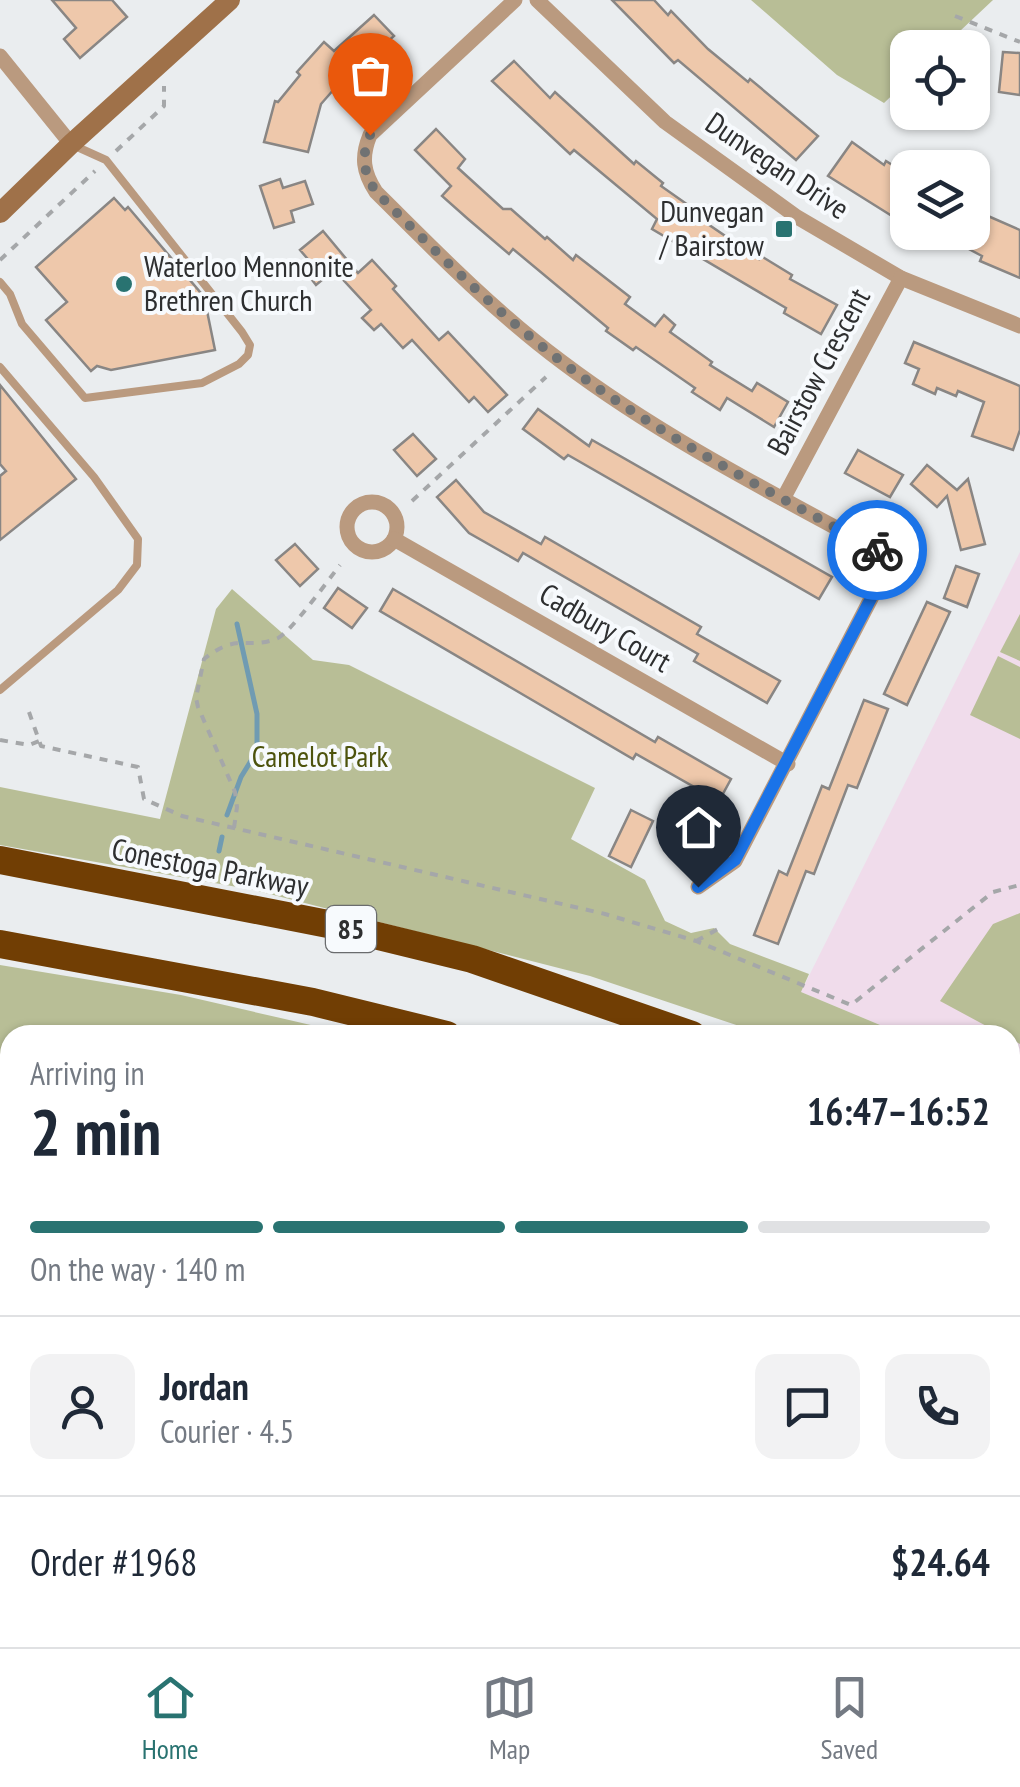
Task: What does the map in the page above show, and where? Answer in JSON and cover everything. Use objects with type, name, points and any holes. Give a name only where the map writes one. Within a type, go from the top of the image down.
[{"type":"highway","name":"Conestoga Parkway","points":[[0,860],[333,924],[472,959],[663,1025]]},
{"type":"highway","points":[[0,944],[313,1002],[406,1025]]},
{"type":"main road","points":[[0,213],[230,0]]},
{"type":"street","name":"Bairstow Crescent","points":[[514,0],[370,135],[364,150],[366,176],[376,192],[459,274],[565,365],[659,428],[783,499],[901,278]]},
{"type":"street","name":"Dunvegan Drive","points":[[537,0],[666,122],[796,217],[901,278],[1020,326]]},
{"type":"street","points":[[0,56],[71,144]]},
{"type":"street","points":[[698,887],[735,860],[892,558],[783,499]]},
{"type":"street","name":"Cadbury Court","points":[[394,539],[788,764]]},
{"type":"lane","points":[[0,282],[10,294],[22,324],[84,398],[202,384],[248,355],[250,345],[242,332],[106,160],[71,144]]},
{"type":"lane","points":[[0,367],[94,478],[138,539],[137,565],[118,590],[0,690]]},
{"type":"path","points":[[954,16],[1020,42]]},
{"type":"path","points":[[0,260],[164,106]]},
{"type":"path","points":[[412,501],[546,377]]},
{"type":"path","points":[[234,828],[235,792],[196,698],[204,659],[220,646],[280,637],[340,565]]},
{"type":"path","points":[[29,712],[41,746],[138,766],[144,799],[182,816],[531,894],[696,941],[851,1005],[993,892],[1020,885]]},
{"type":"path","points":[[0,740],[30,745],[39,741]]},
{"type":"path","points":[[696,941],[720,928]]},
{"type":"shaded area","points":[[1020,552],[1020,1025],[880,1025],[801,992]]},
{"type":"green space","points":[[751,0],[993,0],[961,30],[890,30],[890,97],[884,103],[837,75]]},
{"type":"green space","name":"Camelot Park","points":[[232,589],[313,660],[349,665],[595,788],[571,839],[645,880],[665,921],[691,933],[714,928],[730,944],[809,974],[801,992],[880,1025],[736,1025],[590,976],[254,890],[0,845],[0,787],[160,819],[216,609]]},
{"type":"green space","points":[[1020,614],[1020,661],[1000,652]]},
{"type":"green space","points":[[998,656],[1020,667],[1020,739],[970,715]]},
{"type":"green space","points":[[1020,913],[1020,1025],[984,1025],[940,1001],[993,924]]},
{"type":"green space","points":[[0,965],[181,995],[311,1025],[0,1025]]},
{"type":"building","points":[[52,0],[112,0],[127,17],[80,58],[64,39],[76,28]]},
{"type":"building","points":[[612,0],[654,0],[668,15],[671,11],[708,49],[818,136],[796,160],[678,60],[674,63]]},
{"type":"building","points":[[374,15],[394,36],[367,60],[363,56],[321,104],[308,152],[264,142],[275,101],[300,75],[297,72],[324,42],[334,51]]},
{"type":"building","points":[[1003,52],[1020,53],[1020,95],[999,92]]},
{"type":"building","points":[[514,61],[550,98],[555,92],[634,164],[636,161],[663,183],[661,186],[705,217],[702,220],[759,259],[761,256],[792,275],[790,279],[837,305],[821,334],[784,313],[786,308],[652,229],[657,219],[574,150],[570,154],[492,81]]},
{"type":"building","points":[[436,129],[465,159],[458,168],[503,209],[511,209],[573,260],[576,255],[630,297],[625,304],[655,326],[664,315],[675,325],[670,332],[712,362],[710,365],[752,391],[757,383],[788,402],[774,427],[727,398],[720,410],[692,392],[695,388],[606,331],[608,328],[513,249],[509,254],[468,219],[442,196],[451,186],[415,150]]},
{"type":"building","points":[[852,142],[884,165],[886,161],[890,164],[890,215],[828,176]]},
{"type":"building","points":[[280,179],[283,188],[305,181],[313,204],[291,211],[294,222],[274,228],[260,186]]},
{"type":"building","name":"Waterloo Mennonite Brethren Church","points":[[114,198],[125,210],[128,207],[211,305],[206,306],[215,350],[111,370],[97,366],[91,371],[46,320],[67,302],[36,267]]},
{"type":"building","points":[[990,217],[1020,230],[1020,278],[980,261],[982,256],[971,250],[990,250]]},
{"type":"building","points":[[323,231],[358,273],[372,260],[439,340],[448,332],[507,395],[488,412],[474,397],[469,402],[412,340],[403,348],[381,324],[374,330],[362,318],[371,310],[334,270],[316,285],[305,271],[313,265],[300,250]]},
{"type":"building","points":[[914,342],[1020,386],[1020,430],[1013,450],[972,436],[984,402],[958,391],[956,396],[937,388],[935,394],[913,384],[919,369],[905,363]]},
{"type":"building","points":[[0,385],[76,479],[0,540],[0,476],[6,471],[0,464]]},
{"type":"building","points":[[538,409],[589,446],[592,440],[832,577],[819,599],[568,455],[564,459],[523,429]]},
{"type":"building","points":[[413,434],[436,459],[417,476],[394,450]]},
{"type":"building","points":[[858,450],[903,475],[890,497],[845,473]]},
{"type":"building","points":[[927,465],[957,490],[968,479],[985,544],[961,550],[947,496],[937,507],[911,484]]},
{"type":"building","points":[[456,480],[484,512],[541,544],[545,537],[701,627],[697,634],[780,681],[767,703],[694,661],[698,654],[523,553],[518,561],[469,533],[437,497]]},
{"type":"building","points":[[295,544],[318,569],[300,586],[276,560]]},
{"type":"building","points":[[956,566],[979,574],[967,607],[944,598]]},
{"type":"building","points":[[338,588],[367,608],[352,628],[324,608]]},
{"type":"building","points":[[393,589],[655,742],[658,737],[731,779],[719,801],[636,754],[633,759],[380,611]]},
{"type":"building","points":[[927,602],[950,612],[907,705],[884,694]]},
{"type":"building","points":[[864,700],[888,709],[857,788],[848,785],[814,874],[806,871],[778,944],[754,935],[779,871],[787,875],[822,786],[829,789]]},
{"type":"building","points":[[631,810],[653,821],[631,867],[609,856]]},
{"type":"waterway","points":[[227,815],[241,777],[257,751],[257,714],[237,624]]},
{"type":"waterway","points":[[219,851],[222,837]]},
{"type":"way so far","points":[[370,135],[364,163],[366,176],[376,192],[459,274],[554,356],[659,428],[877,550]]},
{"type":"place","name":"Dunvegan / Bairstow","points":[[784,229]]},
{"type":"place","name":"Waterloo Mennonite Brethren Church","points":[[124,284]]},
{"type":"route","points":[[698,887],[735,860],[788,764],[892,558],[877,550]]}]
